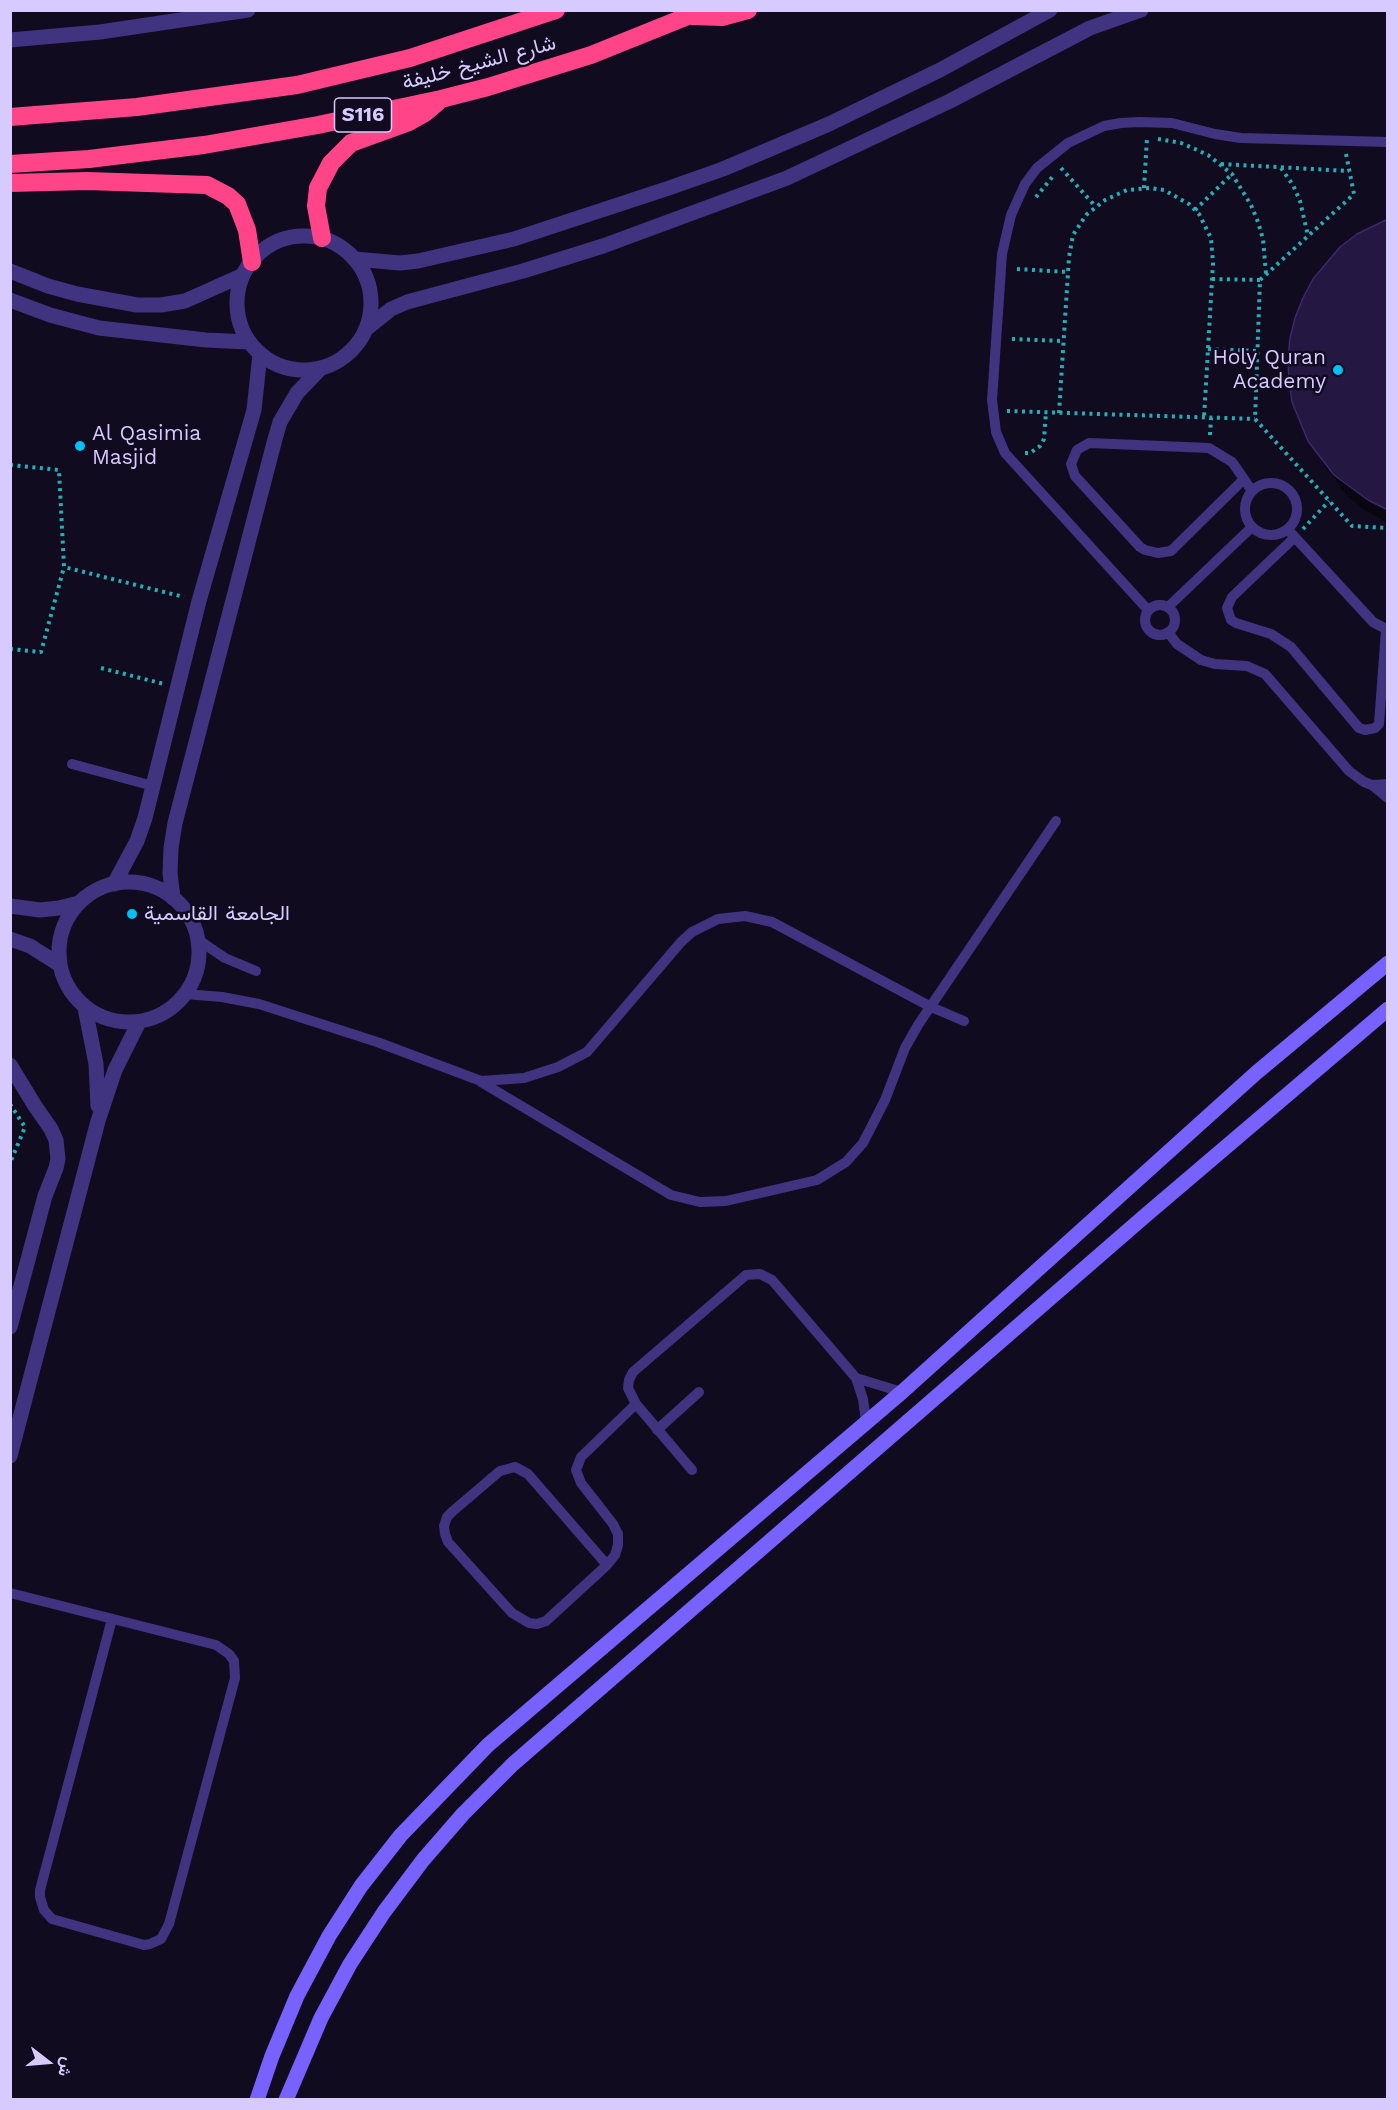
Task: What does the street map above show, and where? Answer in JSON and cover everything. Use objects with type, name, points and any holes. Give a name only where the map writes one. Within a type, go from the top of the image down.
[{"type":"highway","name":"شارع الشيخ خليفة","points":[[10,117],[137,107],[297,85],[410,58],[556,10]]},
{"type":"highway","points":[[698,13],[722,17],[748,10]]},
{"type":"highway","name":"شارع الشيخ خليفة","points":[[10,164],[89,159],[204,145],[441,99],[519,78],[591,55],[698,13]]},
{"type":"highway","points":[[322,238],[316,206],[318,188],[331,163],[351,143],[417,118],[441,99]]},
{"type":"highway","points":[[10,183],[87,181],[207,185],[228,196],[237,204],[248,230],[248,269]]},
{"type":"main road","points":[[257,2100],[297,1996],[329,1936],[361,1886],[400,1835],[488,1745],[902,1392],[1256,1073],[1388,963]]},
{"type":"main road","points":[[286,2100],[321,2018],[350,1964],[384,1912],[429,1852],[513,1764],[1155,1207],[1388,1009]]},
{"type":"street","points":[[10,40],[100,32],[248,10]]},
{"type":"street","points":[[355,259],[400,263],[418,261],[514,239],[669,189],[829,124],[940,70],[1050,10]]},
{"type":"street","points":[[365,330],[391,309],[407,302],[523,271],[603,246],[787,178],[951,101],[1090,28],[1141,10]]},
{"type":"street","points":[[303,236],[322,238],[345,250],[355,259],[363,272],[370,293],[370,316],[358,343],[347,354],[335,363],[321,368],[289,369],[273,363],[249,342],[243,329],[237,302],[248,269],[261,252],[283,239],[303,236]]},
{"type":"street","points":[[10,271],[48,286],[77,294],[127,303],[161,306],[184,301],[248,269]]},
{"type":"street","points":[[10,300],[50,315],[108,329],[206,340],[249,342]]},
{"type":"street","points":[[114,884],[137,841],[153,786],[199,601],[255,410],[260,354]]},
{"type":"street","points":[[173,898],[170,873],[175,823],[275,439],[284,415],[297,393],[321,368]]},
{"type":"street","points":[[129,882],[160,889],[173,898],[189,916],[198,939],[197,968],[185,994],[165,1012],[139,1022],[120,1022],[102,1017],[85,1008],[69,989],[60,965],[59,952],[64,926],[79,903],[89,895],[114,884],[129,882]]},
{"type":"street","points":[[10,906],[39,910],[79,903]]},
{"type":"street","points":[[10,939],[30,946],[60,965]]},
{"type":"street","points":[[85,1008],[96,1064],[98,1121]]},
{"type":"street","points":[[10,1456],[98,1121],[116,1070],[139,1022]]},
{"type":"street","points":[[10,1065],[35,1106],[48,1147],[45,1197],[10,1327]]},
{"type":"lane","points":[[1148,610],[1005,453],[996,432],[992,410],[1002,254],[1011,215],[1025,184],[1052,155],[1086,133],[1104,126],[1139,122],[1172,123],[1241,138],[1388,142]]},
{"type":"lane","points":[[1227,496],[1250,494],[1266,483],[1281,484],[1293,494],[1298,508],[1291,533],[1232,597],[1227,608],[1231,620],[1271,634],[1291,646],[1359,728],[1365,730],[1375,728],[1379,724],[1387,630],[1373,621],[1291,533],[1266,534],[1252,527],[1245,513],[1250,494],[1244,479],[1232,462],[1209,448],[1089,443],[1077,450],[1071,464],[1075,476],[1140,547],[1158,553],[1171,551],[1244,479]]},
{"type":"lane","points":[[1168,607],[1252,527]]},
{"type":"lane","points":[[1160,604],[1168,607],[1174,615],[1174,625],[1168,632],[1157,634],[1148,629],[1145,619],[1148,610],[1160,604]]},
{"type":"lane","points":[[1168,632],[1177,644],[1201,660],[1215,664],[1248,666],[1265,674],[1349,771],[1388,798]]},
{"type":"lane","points":[[72,764],[153,786]]},
{"type":"lane","points":[[1372,785],[1388,784]]},
{"type":"lane","points":[[185,994],[222,997],[259,1004],[377,1042],[481,1081],[672,1195],[700,1203],[726,1201],[817,1180],[846,1162],[863,1143],[875,1121],[905,1048],[918,1025],[1056,821]]},
{"type":"lane","points":[[481,1081],[524,1078],[543,1073],[558,1068],[587,1052],[681,942],[705,924],[731,916],[759,918],[772,922],[931,1007],[964,1021]]},
{"type":"lane","points":[[198,939],[225,958],[256,970]]},
{"type":"lane","points":[[692,1470],[636,1404],[628,1388],[633,1372],[740,1279],[753,1273],[772,1280],[856,1378],[864,1399],[866,1421]]},
{"type":"lane","points":[[856,1378],[902,1392]]},
{"type":"lane","points":[[657,1430],[699,1392]]},
{"type":"lane","points":[[607,1565],[528,1474],[515,1467],[500,1471],[453,1511],[444,1526],[448,1542],[512,1613],[529,1623],[537,1624],[546,1621],[607,1565],[615,1555],[618,1534],[613,1524],[581,1483],[576,1470],[581,1457],[636,1404]]},
{"type":"lane","points":[[10,1593],[216,1645],[230,1654],[236,1670],[235,1678],[169,1924],[161,1939],[144,1945],[52,1919],[44,1910],[40,1897],[112,1619]]},
{"type":"path","points":[[1140,137],[1181,143],[1209,155],[1232,174],[1258,222],[1263,239],[1266,274]]},
{"type":"path","points":[[1144,188],[1147,138]]},
{"type":"path","points":[[1344,141],[1353,194],[1260,280],[1255,419],[1352,526],[1388,528]]},
{"type":"path","points":[[1035,199],[1068,162]]},
{"type":"path","points":[[1221,164],[1349,171]]},
{"type":"path","points":[[1281,167],[1300,201],[1308,236]]},
{"type":"path","points":[[1061,168],[1096,207]]},
{"type":"path","points":[[1195,210],[1232,174]]},
{"type":"path","points":[[1059,413],[1070,246],[1073,235],[1086,215],[1115,194],[1144,188],[1164,190],[1177,196],[1195,210],[1211,238],[1212,279],[1204,418]]},
{"type":"path","points":[[1016,281],[1017,261]]},
{"type":"path","points":[[1017,269],[1068,272]]},
{"type":"path","points":[[1212,279],[1260,280]]},
{"type":"path","points":[[1013,327],[1012,339],[1063,341]]},
{"type":"path","points":[[1208,349],[1257,351]]},
{"type":"path","points":[[992,410],[1255,419]]},
{"type":"path","points":[[1007,411],[1009,421]]},
{"type":"path","points":[[1019,448],[1025,453],[1030,453],[1040,446],[1044,439],[1046,412]]},
{"type":"path","points":[[10,465],[59,470],[64,567],[41,652],[10,649]]},
{"type":"path","points":[[1291,533],[1329,501]]},
{"type":"path","points":[[64,567],[199,601]]},
{"type":"path","points":[[10,1104],[24,1127],[11,1161]]},
{"type":"building","name":"Holy Quran Academy","points":[[1388,219],[1388,510],[1368,500],[1334,475],[1308,441],[1292,402],[1288,360],[1295,318],[1313,279],[1340,247],[1357,234]]},
{"type":"place","name":"Holy Quran Academy","points":[[1338,370]]},
{"type":"place","name":"Al Qasimia Masjid","points":[[80,446]]},
{"type":"place","name":"الجامعة القاسمية","points":[[132,914]]}]
